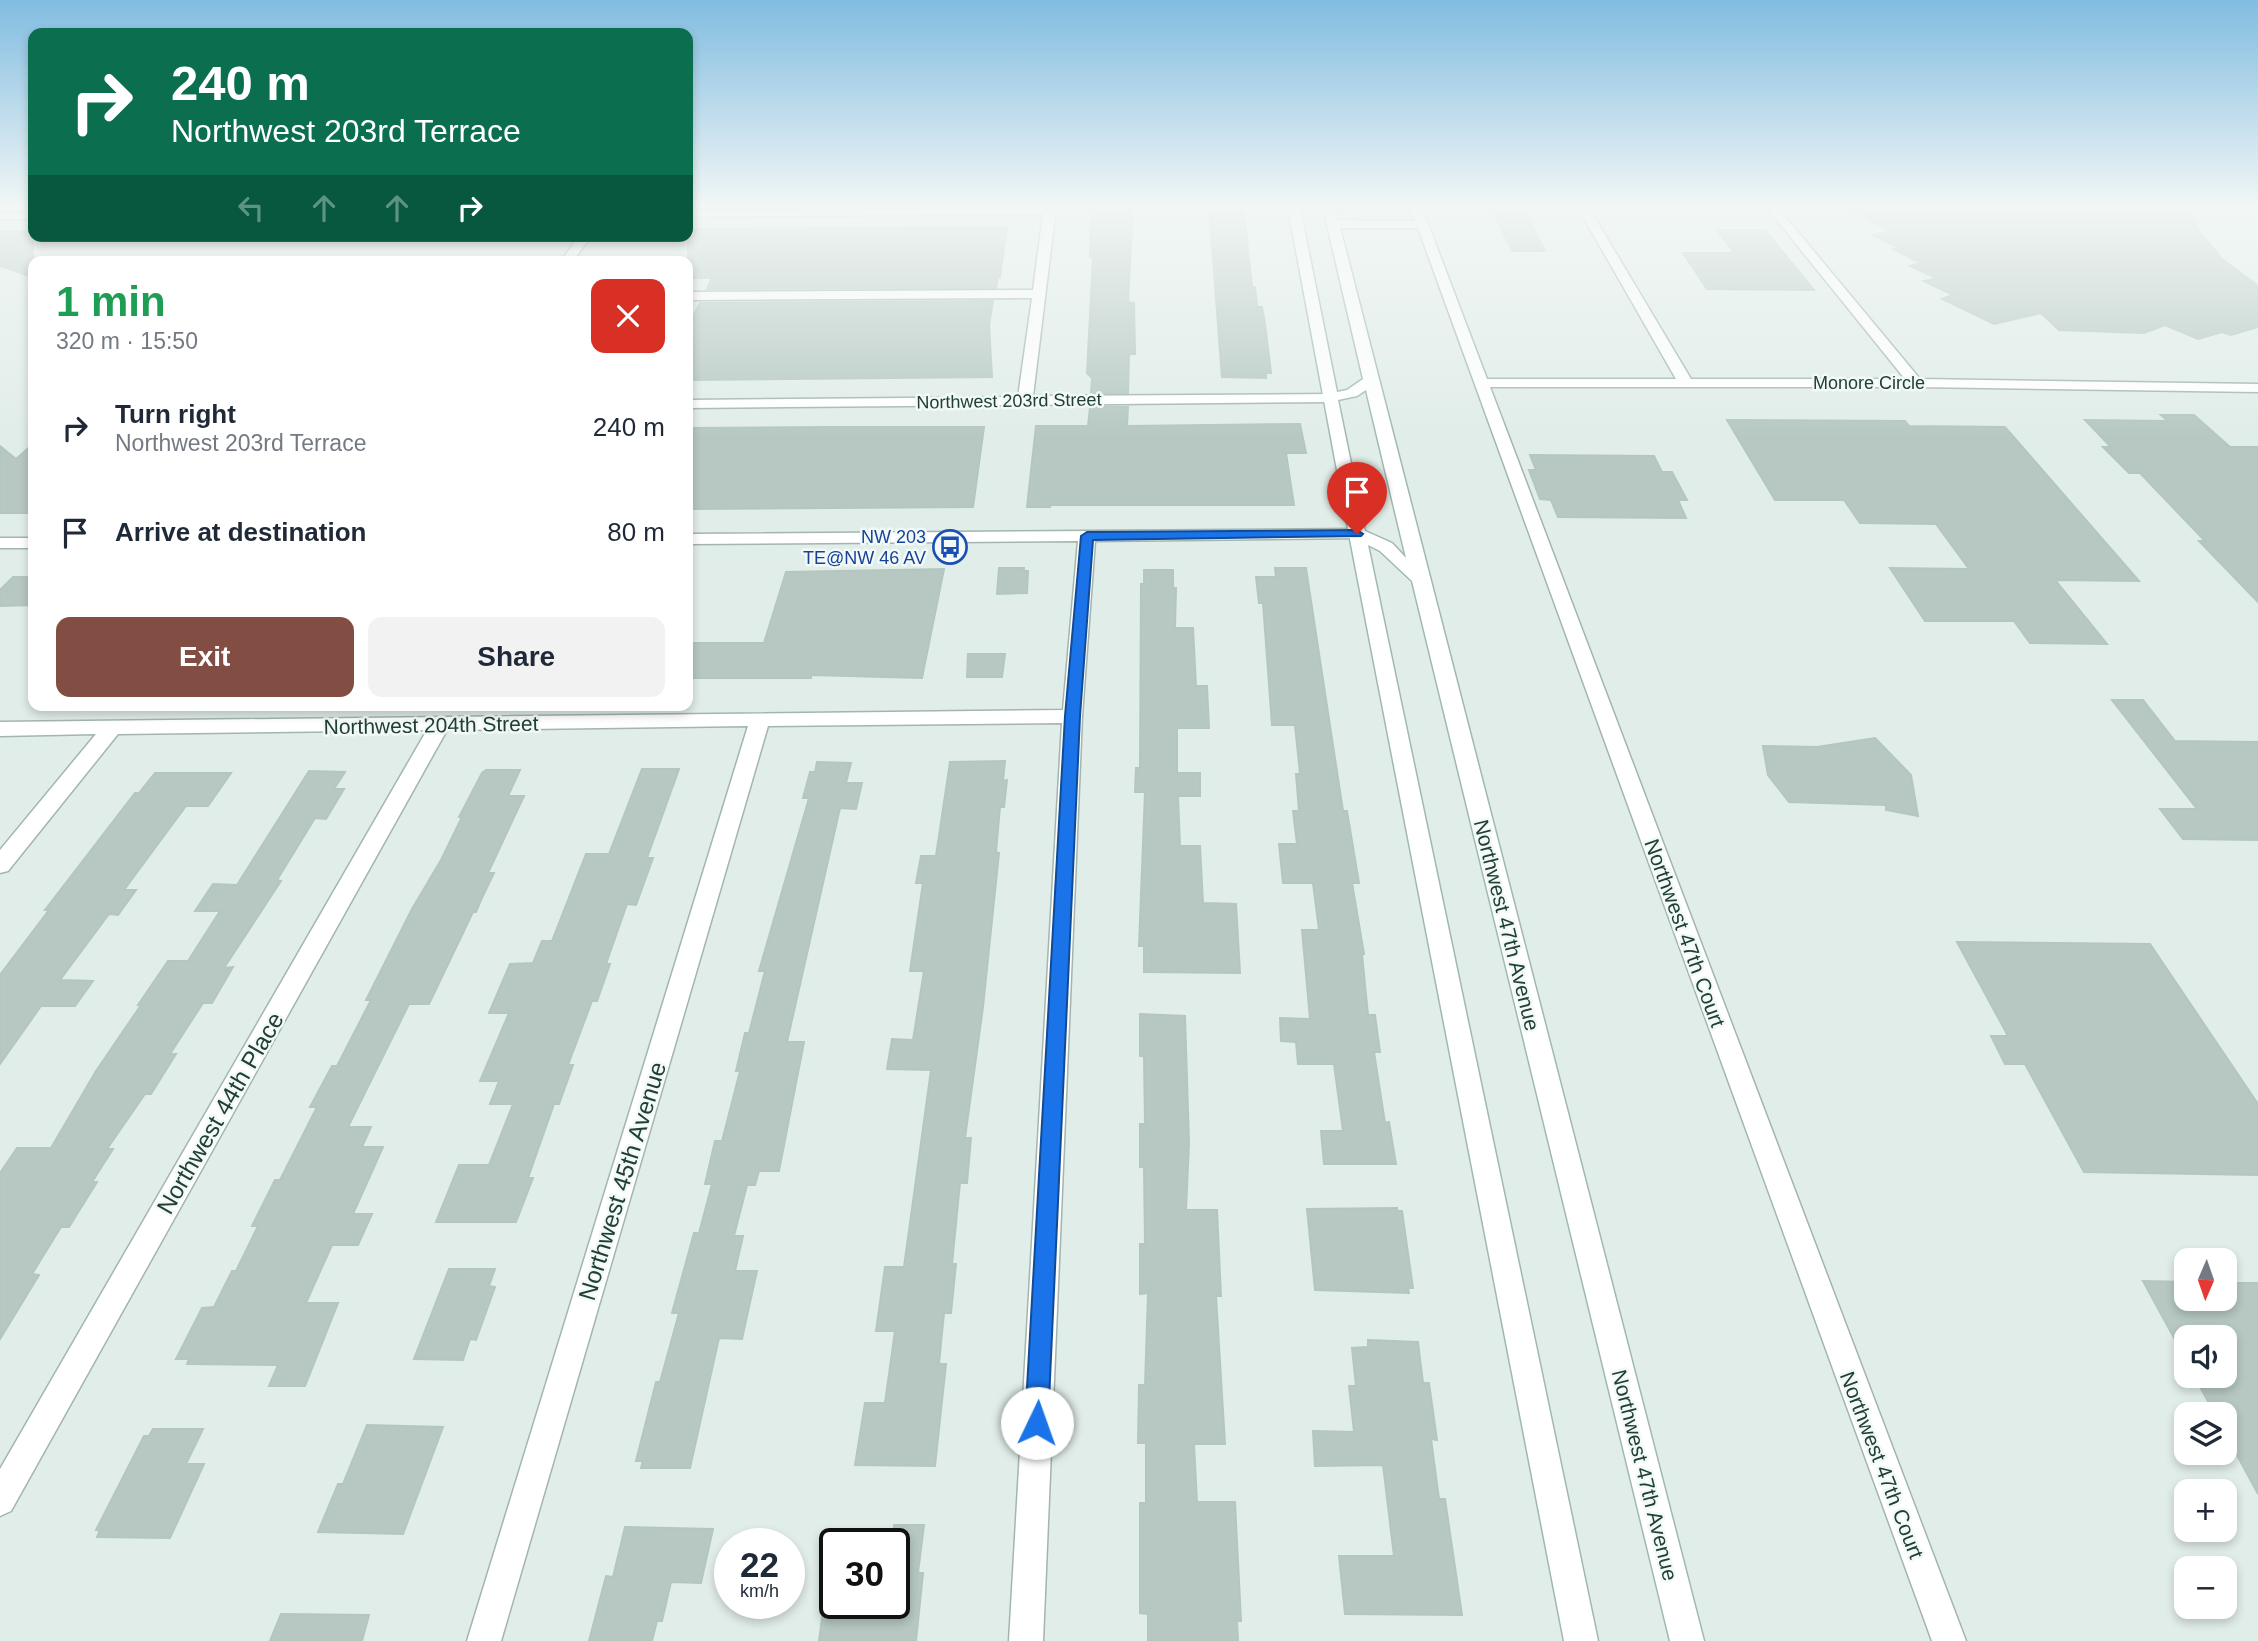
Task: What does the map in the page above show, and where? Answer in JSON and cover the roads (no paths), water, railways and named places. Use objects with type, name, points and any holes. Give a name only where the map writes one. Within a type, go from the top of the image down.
[{"type":"street","points":[[1025,401],[1040,285]]},
{"type":"street","points":[[1309,285],[1581,1641]]},
{"type":"street","name":"Northwest 47th Avenue","points":[[1347,285],[1687,1641]]},
{"type":"street","name":"Northwest 47th Court","points":[[1444,285],[1948,1641]]},
{"type":"street","points":[[1628,285],[1686,383]]},
{"type":"street","points":[[1835,285],[1916,383]]},
{"type":"street","points":[[693,296],[1039,295]]},
{"type":"street","name":"Northwest 203rd Street","points":[[693,404],[1330,398],[1352,393],[1370,381]]},
{"type":"street","name":"Monore Circle","points":[[1481,383],[1916,383],[2258,388]]},
{"type":"street","points":[[693,539],[1357,534],[1386,547],[1420,581]]},
{"type":"street","points":[[1026,1641],[1072,716],[1087,536]]},
{"type":"street","points":[[0,543],[28,543]]},
{"type":"street","name":"Northwest 204th Street","points":[[0,729],[1072,716]]},
{"type":"street","name":"Northwest 45th Avenue","points":[[484,1641],[760,720]]},
{"type":"street","name":"Northwest 44th Place","points":[[0,1500],[440,725]]},
{"type":"street","points":[[0,865],[112,728]]},
{"type":"place","name":"NW 203 TE@NW 46 AV","points":[[950,547]]}]
